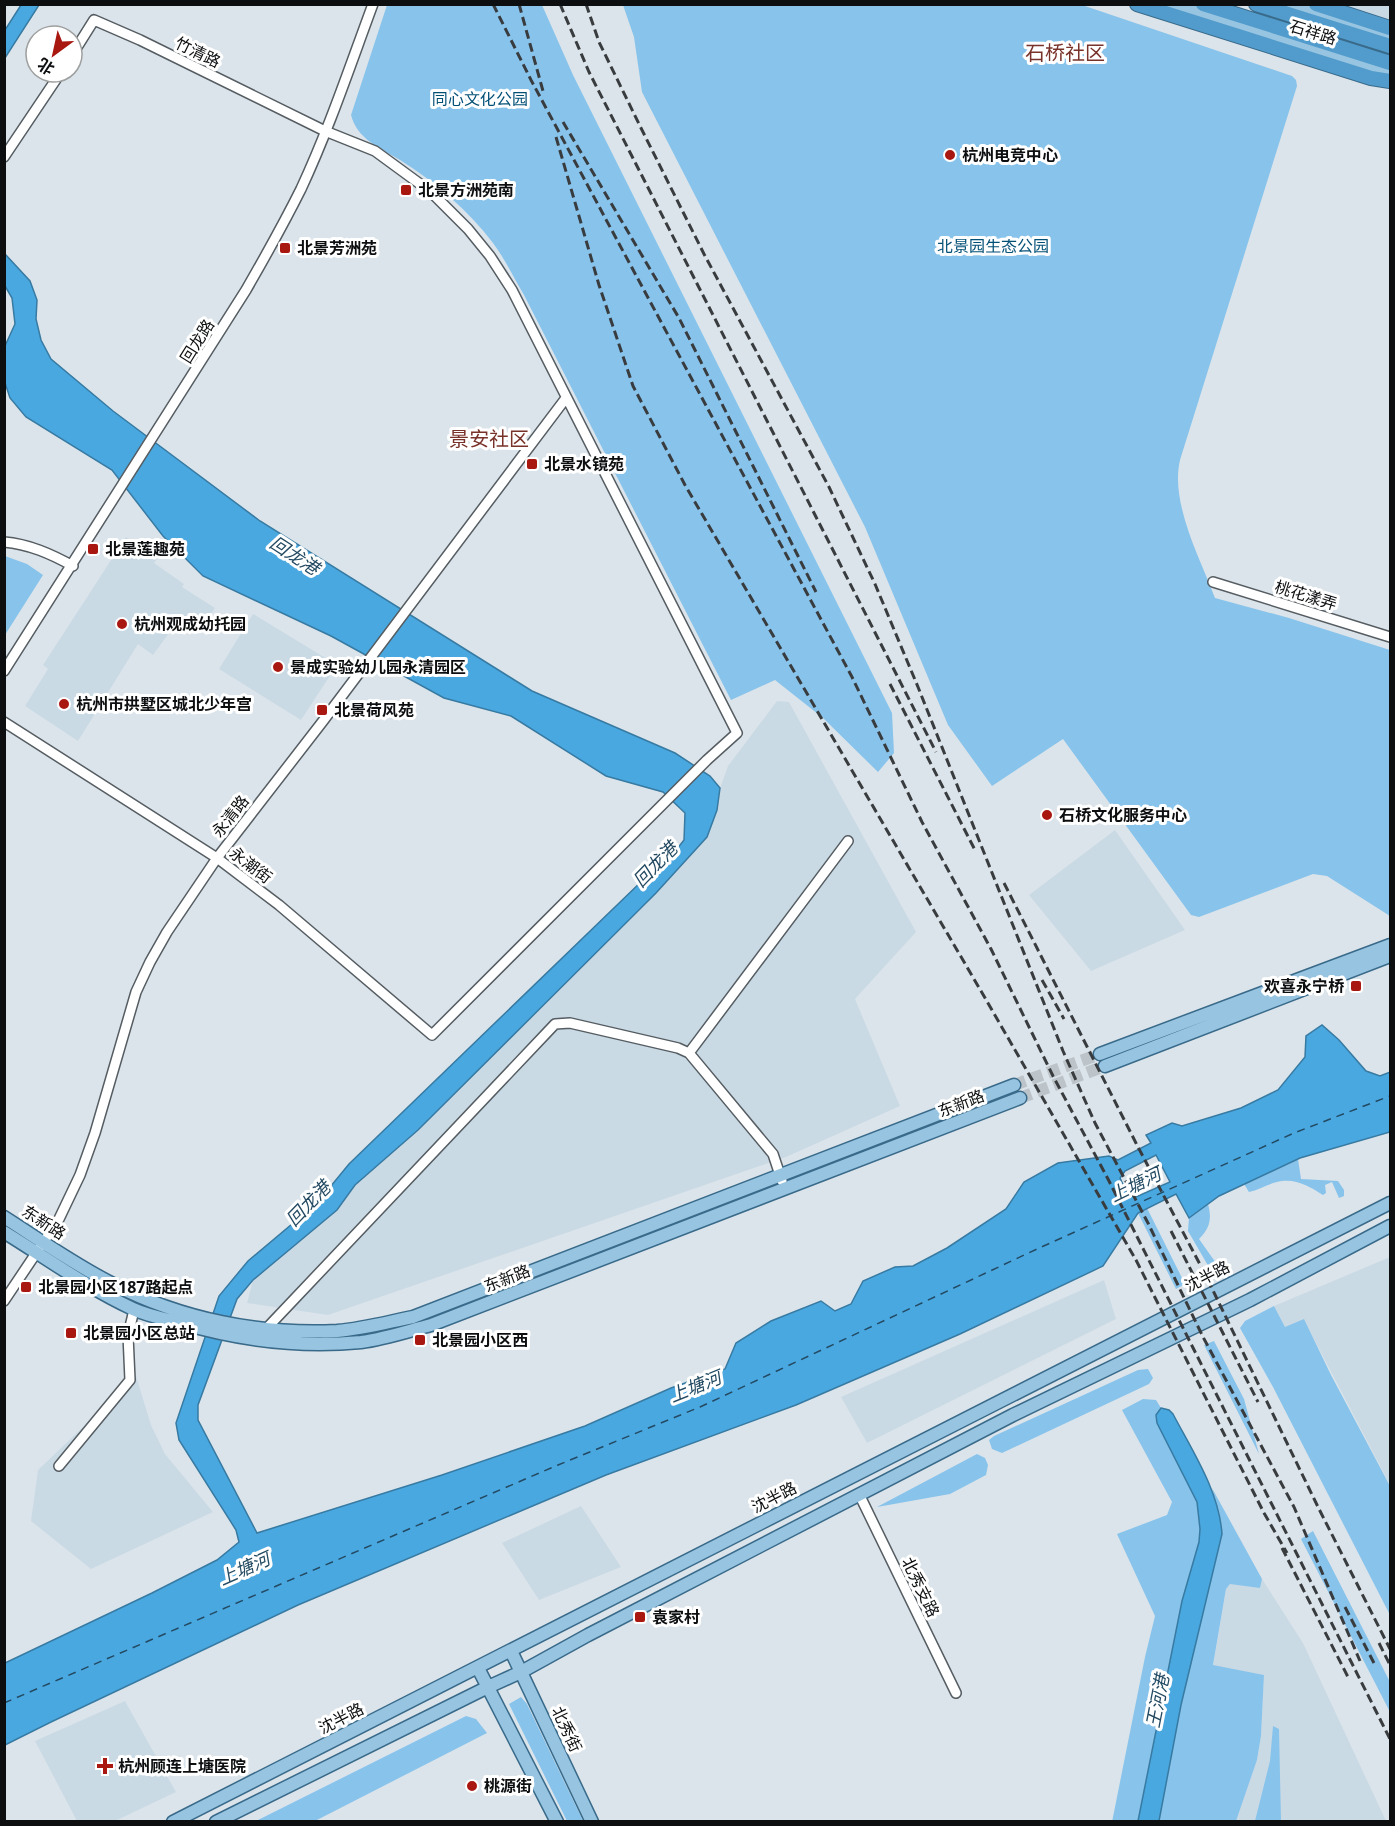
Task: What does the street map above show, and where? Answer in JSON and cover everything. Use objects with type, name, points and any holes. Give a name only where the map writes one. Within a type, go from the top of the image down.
[{"type":"highway","points":[[1137,4],[1371,78],[1390,81]]},
{"type":"highway","points":[[1203,4],[1390,63]]},
{"type":"highway","points":[[1256,4],[1390,46]]},
{"type":"highway","points":[[1316,4],[1389,30]]},
{"type":"main road","name":"石祥路","points":[[1171,4],[1390,73]]},
{"type":"main road","points":[[1292,4],[1389,30]]},
{"type":"main road","points":[[1390,945],[1103,1060],[1390,956]]},
{"type":"main road","name":"东新路","points":[[4,1216],[40,1247],[134,1310],[231,1330],[268,1342],[316,1344],[360,1342],[431,1325],[1014,1085]]},
{"type":"main road","name":"东新路","points":[[231,1330],[339,1331],[413,1317],[1020,1098]]},
{"type":"main road","name":"沈半路","points":[[173,1821],[1390,1203]]},
{"type":"main road","points":[[216,1821],[521,1672],[859,1494],[1013,1415],[1250,1300],[1390,1226]]},
{"type":"main road","name":"东新路","points":[[4,1232],[40,1247],[140,1297],[204,1324]]},
{"type":"main road","name":"北秀街","points":[[511,1651],[592,1821]]},
{"type":"main road","points":[[478,1668],[558,1821]]},
{"type":"street","name":"回龙路","points":[[4,671],[73,566],[246,290],[277,236],[325,131],[373,4]]},
{"type":"street","name":"竹清路","points":[[84,36],[94,20],[140,40],[325,131]]},
{"type":"street","points":[[4,157],[53,84]]},
{"type":"street","points":[[325,131],[375,152],[431,192],[468,229],[512,290],[566,398]]},
{"type":"street","name":"永清路","points":[[4,1301],[58,1219],[84,1164],[111,1083],[124,1028],[136,992],[167,932],[217,858],[566,398]]},
{"type":"street","name":"永潮街","points":[[4,722],[217,858],[279,905],[432,1035],[707,760],[738,733],[566,398]]},
{"type":"street","points":[[4,542],[18,543],[73,566]]},
{"type":"street","name":"桃花漾弄","points":[[1213,582],[1390,637]]},
{"type":"street","points":[[689,1053],[848,841]]},
{"type":"street","points":[[266,1329],[555,1024],[570,1023],[678,1048],[689,1053],[773,1154],[783,1182]]},
{"type":"street","points":[[59,1466],[130,1380],[128,1335],[134,1310]]},
{"type":"street","name":"北秀支路","points":[[859,1494],[956,1693]]},
{"type":"shaded area","points":[[1329,5],[1390,5],[1390,24]]},
{"type":"shaded area","name":"杭州观成幼托园","points":[[126,537],[158,558],[154,563],[184,584],[182,587],[215,608],[199,631],[180,618],[153,655],[138,644],[78,741],[25,706],[48,669],[43,665]]},
{"type":"shaded area","name":"景成实验幼儿园永清园区","points":[[253,614],[337,665],[301,720],[219,669]]},
{"type":"shaded area","points":[[777,701],[789,702],[916,932],[855,999],[900,1106],[786,1157],[328,1315],[247,1303],[253,1280],[337,1210],[355,1185],[418,1130],[717,810],[720,788],[728,766]]},
{"type":"shaded area","points":[[1115,830],[1185,930],[1091,971],[1029,895]]},
{"type":"shaded area","points":[[1390,1257],[1390,1485],[1304,1320],[1285,1328],[1274,1306]]},
{"type":"shaded area","points":[[1104,1280],[1116,1319],[867,1443],[841,1397]]},
{"type":"shaded area","points":[[136,1376],[151,1425],[165,1454],[213,1512],[91,1569],[31,1521],[38,1470],[103,1408],[122,1383]]},
{"type":"shaded area","points":[[581,1506],[621,1567],[539,1600],[502,1543]]},
{"type":"shaded area","points":[[1262,1579],[1303,1643],[1386,1821],[1235,1821],[1257,1760],[1261,1736],[1264,1675],[1213,1666],[1226,1589],[1229,1583],[1260,1588]]},
{"type":"shaded area","name":"杭州顾连上塘医院","points":[[125,1701],[176,1792],[115,1821],[77,1821],[35,1741]]},
{"type":"green space","name":"同心文化公园","points":[[387,5],[542,5],[573,75],[892,713],[894,753],[878,772],[823,718],[775,680],[731,700],[524,295],[497,249],[473,219],[450,197],[413,169],[370,142],[358,130],[351,115]]},
{"type":"green space","name":"北景园生态公园","points":[[623,5],[1082,5],[1292,76],[1296,80],[1297,86],[1180,460],[1179,494],[1188,530],[1215,598],[1289,618],[1390,650],[1390,916],[1327,876],[1313,874],[1199,917],[1191,915],[1063,739],[992,786],[948,725],[865,527],[642,92],[634,37]]},
{"type":"green space","points":[[5,556],[27,564],[43,575],[5,635]]},
{"type":"green space","points":[[1298,1159],[1301,1179],[1338,1181],[1344,1190],[1344,1196],[1339,1198],[1332,1182],[1325,1185],[1326,1193],[1323,1195],[1293,1181],[1278,1182],[1249,1192],[1244,1184]]},
{"type":"green space","points":[[1208,1204],[1209,1223],[1199,1239],[1216,1263],[1210,1269],[1188,1231],[1189,1218]]},
{"type":"green space","points":[[1147,1208],[1185,1284],[1176,1289],[1138,1213]]},
{"type":"green space","points":[[1274,1306],[1285,1327],[1304,1319],[1390,1486],[1390,1615],[1273,1387],[1240,1328],[1245,1321]]},
{"type":"green space","points":[[1214,1341],[1244,1399],[1259,1454],[1204,1345]]},
{"type":"green space","points":[[1148,1369],[1153,1378],[1149,1384],[1002,1453],[992,1449],[989,1440],[994,1436],[1138,1370]]},
{"type":"green space","points":[[1143,1399],[1156,1400],[1161,1408],[1156,1415],[1157,1423],[1197,1502],[1200,1529],[1199,1542],[1182,1601],[1138,1821],[1112,1822],[1155,1616],[1117,1534],[1167,1515],[1172,1502],[1122,1410]]},
{"type":"green space","points":[[977,1454],[985,1458],[988,1465],[986,1475],[950,1494],[877,1507]]},
{"type":"green space","points":[[1212,1488],[1262,1579],[1260,1588],[1230,1584],[1226,1589],[1213,1665],[1264,1675],[1261,1736],[1257,1760],[1236,1821],[1159,1822],[1181,1705],[1222,1534]]},
{"type":"green space","points":[[1313,1531],[1390,1682],[1390,1712],[1301,1539]]},
{"type":"green space","points":[[521,1697],[527,1704],[583,1821],[567,1821],[509,1704]]},
{"type":"green space","points":[[466,1716],[476,1719],[487,1733],[315,1821],[256,1821]]},
{"type":"green space","points":[[1273,1726],[1279,1729],[1281,1821],[1255,1821],[1270,1761]]},
{"type":"water","points":[[21,5],[39,5],[27,24],[24,24],[24,28],[5,58],[5,30]]},
{"type":"water","points":[[5,254],[30,281],[37,300],[36,319],[41,340],[51,359],[113,411],[260,521],[532,691],[675,753],[710,776],[720,788],[717,810],[707,837],[656,893],[418,1130],[355,1185],[337,1210],[253,1280],[237,1299],[198,1405],[198,1420],[257,1533],[442,1475],[585,1426],[671,1388],[725,1369],[736,1343],[771,1321],[821,1301],[835,1311],[851,1304],[863,1281],[895,1267],[913,1266],[947,1248],[1006,1209],[1024,1182],[1058,1163],[1109,1156],[1118,1160],[1151,1143],[1146,1135],[1172,1123],[1182,1126],[1241,1108],[1278,1090],[1305,1057],[1306,1036],[1322,1025],[1339,1040],[1366,1071],[1380,1076],[1390,1072],[1390,1132],[1300,1158],[1219,1196],[1189,1218],[1176,1194],[1138,1213],[1103,1266],[960,1334],[796,1405],[606,1475],[298,1605],[5,1745],[5,1663],[217,1560],[239,1542],[236,1530],[179,1440],[176,1423],[219,1296],[248,1261],[317,1203],[349,1164],[645,878],[670,858],[684,840],[685,813],[663,792],[606,776],[511,716],[444,698],[331,636],[203,576],[163,536],[112,470],[26,417],[10,398],[5,383],[5,346],[15,324],[12,298],[5,286]],"holes":[[[1156,1155],[1170,1182],[1136,1197],[1127,1193],[1120,1178],[1125,1171]]]},
{"type":"water","points":[[1161,1408],[1173,1414],[1204,1472],[1216,1502],[1222,1534],[1181,1705],[1159,1821],[1138,1821],[1182,1601],[1199,1542],[1200,1529],[1197,1502],[1157,1423],[1156,1415]]},
{"type":"ferry route","points":[[4,1703],[558,1465],[700,1407],[1037,1249],[1294,1133],[1390,1096]]},
{"type":"tunnel","points":[[1014,1085],[1100,1054]]},
{"type":"tunnel","points":[[1020,1098],[1105,1066]]},
{"type":"railway","points":[[493,4],[531,80],[852,677],[922,822],[991,949],[1053,1076],[1108,1179],[1390,1739]]},
{"type":"railway","points":[[519,4],[543,91]]},
{"type":"railway","points":[[560,4],[589,72],[936,752]]},
{"type":"railway","points":[[586,4],[599,42],[640,126],[704,254],[829,487],[875,584],[1063,1051],[1095,1123],[1148,1223],[1203,1337],[1294,1507],[1360,1661]]},
{"type":"railway","points":[[563,122],[679,318],[816,592]]},
{"type":"railway","points":[[556,137],[599,285],[633,386],[685,485],[1136,1260],[1264,1513],[1287,1553]]},
{"type":"railway","points":[[890,684],[976,852]]},
{"type":"railway","points":[[1004,883],[1204,1272],[1390,1649]]},
{"type":"railway","points":[[1042,980],[1064,1019]]},
{"type":"railway","points":[[1171,1231],[1258,1402]]},
{"type":"railway","points":[[1282,1548],[1348,1677]]},
{"type":"railway","points":[[1345,1607],[1374,1663]]},
{"type":"railway","points":[[1379,1643],[1390,1665]]},
{"type":"place","name":"杭州电竞中心","points":[[950,155]]},
{"type":"place","name":"北景方洲苑南","points":[[406,190]]},
{"type":"place","name":"北景芳洲苑","points":[[285,248]]},
{"type":"place","name":"北景水镜苑","points":[[532,464]]},
{"type":"place","name":"北景莲趣苑","points":[[93,549]]},
{"type":"place","name":"杭州观成幼托园","points":[[122,624]]},
{"type":"place","name":"景成实验幼儿园永清园区","points":[[278,667]]},
{"type":"place","name":"杭州市拱墅区城北少年宫","points":[[64,704]]},
{"type":"place","name":"北景荷风苑","points":[[322,710]]},
{"type":"place","name":"石桥文化服务中心","points":[[1047,815]]},
{"type":"place","name":"欢喜永宁桥","points":[[1356,986]]},
{"type":"place","name":"北景园小区187路起点","points":[[26,1287]]},
{"type":"place","name":"北景园小区总站","points":[[71,1333]]},
{"type":"place","name":"北景园小区西","points":[[420,1340]]},
{"type":"place","name":"袁家村","points":[[640,1617]]},
{"type":"place","name":"杭州顾连上塘医院","points":[[105,1766]]},
{"type":"place","name":"桃源街","points":[[472,1786]]},
{"type":"district","name":"石桥社区","points":[[1065,52]]},
{"type":"district","name":"景安社区","points":[[489,438]]},
{"type":"water label","name":"回龙港","points":[[295,555]]},
{"type":"water label","name":"回龙港","points":[[655,864]]},
{"type":"water label","name":"上塘河","points":[[1135,1184]]},
{"type":"water label","name":"回龙港","points":[[308,1203]]},
{"type":"water label","name":"上塘河","points":[[695,1386]]},
{"type":"water label","name":"上塘河","points":[[244,1568]]},
{"type":"water label","name":"王河港","points":[[1157,1701]]}]
